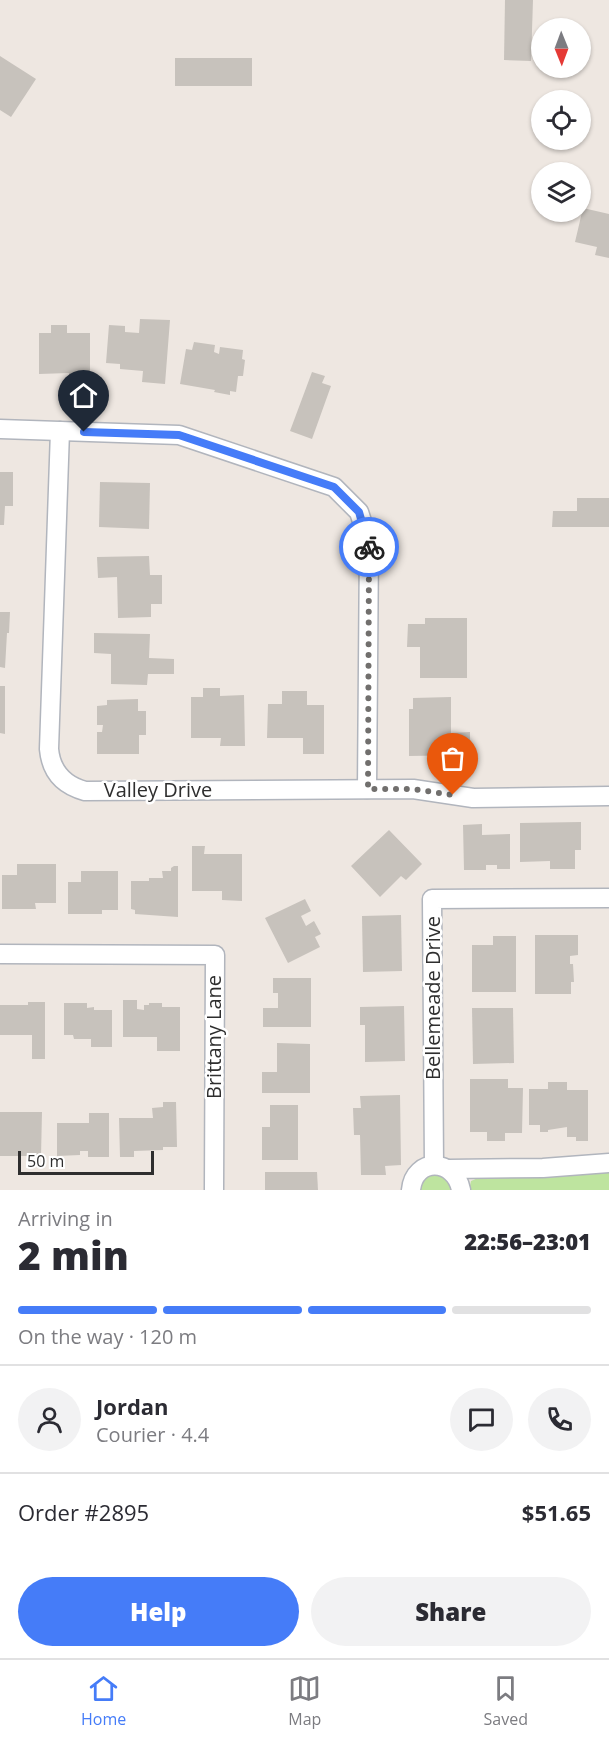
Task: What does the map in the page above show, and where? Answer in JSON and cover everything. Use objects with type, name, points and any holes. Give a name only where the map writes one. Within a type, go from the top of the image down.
[{"type":"street","points":[[0,429],[179,435],[334,487],[359,512],[369,543],[368,789]]},
{"type":"street","name":"Valley Drive","points":[[60,431],[49,749],[56,774],[73,788],[85,790],[413,789],[473,798],[609,796]]},
{"type":"street","name":"Bellemeade Drive","points":[[442,1167],[432,899],[609,898]]},
{"type":"street","name":"Brittany Lane","points":[[0,954],[215,955],[214,1190]]},
{"type":"street","points":[[411,1190],[414,1178],[419,1172],[442,1167],[543,1168],[609,1163]]},
{"type":"street","points":[[442,1167],[459,1182],[461,1190]]},
{"type":"green space","points":[[609,1171],[609,1190],[469,1190],[471,1181],[478,1178],[560,1177]]},
{"type":"green space","points":[[432,1174],[445,1178],[453,1190],[418,1190],[422,1180]]},
{"type":"building","points":[[505,0],[533,0],[531,61],[504,60]]},
{"type":"building","points":[[0,56],[36,79],[11,117],[0,110]]},
{"type":"building","points":[[175,58],[252,58],[252,86],[175,86]]},
{"type":"building","points":[[591,210],[609,214],[609,258],[595,255],[597,247],[575,242],[580,222],[591,222]]},
{"type":"building","points":[[140,319],[170,320],[165,384],[142,382],[143,371],[120,369],[120,364],[106,363],[109,325],[125,326],[125,332],[139,333]]},
{"type":"building","points":[[51,325],[67,325],[67,333],[90,333],[90,379],[69,379],[69,373],[39,374],[39,333],[51,333]]},
{"type":"building","points":[[194,342],[215,345],[214,352],[219,354],[220,347],[243,350],[242,359],[245,360],[243,376],[238,376],[236,392],[230,391],[230,395],[180,384],[186,349],[192,350]]},
{"type":"building","points":[[312,372],[325,376],[322,383],[331,386],[312,439],[290,431]]},
{"type":"building","points":[[0,472],[13,472],[13,506],[5,506],[4,525],[0,525]]},
{"type":"building","points":[[100,482],[150,483],[149,529],[99,527]]},
{"type":"building","points":[[577,498],[609,498],[609,527],[552,527],[553,511],[577,511]]},
{"type":"building","points":[[149,556],[150,575],[162,575],[162,604],[151,604],[151,617],[118,618],[117,577],[98,578],[97,557]]},
{"type":"building","points":[[0,612],[10,612],[5,668],[0,667]]},
{"type":"building","points":[[425,618],[467,618],[467,678],[420,678],[420,647],[407,647],[408,624],[425,624]]},
{"type":"building","points":[[94,633],[150,634],[149,658],[174,659],[174,674],[148,674],[147,685],[111,684],[111,654],[94,653]]},
{"type":"building","points":[[0,686],[5,686],[5,734],[0,733]]},
{"type":"building","points":[[203,688],[220,688],[220,696],[244,695],[245,746],[220,746],[221,738],[191,738],[191,697],[203,697]]},
{"type":"building","points":[[282,691],[307,691],[307,705],[324,705],[324,754],[303,754],[303,738],[267,738],[268,704],[282,704]]},
{"type":"building","points":[[451,697],[451,733],[470,732],[470,755],[409,756],[409,709],[413,709],[413,698]]},
{"type":"building","points":[[138,699],[138,711],[146,711],[146,735],[139,735],[139,754],[97,754],[97,732],[102,732],[103,725],[97,725],[97,706],[107,705],[107,700]]},
{"type":"building","points":[[581,822],[581,850],[575,850],[575,869],[550,869],[550,861],[520,862],[520,823]]},
{"type":"building","points":[[482,824],[482,835],[510,834],[510,869],[497,869],[497,865],[486,865],[486,870],[464,870],[463,825]]},
{"type":"building","points":[[389,830],[422,864],[406,880],[401,876],[380,897],[351,866]]},
{"type":"building","points":[[192,846],[205,846],[204,854],[242,854],[242,901],[222,900],[222,891],[192,891]]},
{"type":"building","points":[[17,864],[56,864],[56,903],[35,903],[36,909],[2,909],[2,875],[17,875]]},
{"type":"building","points":[[174,866],[178,866],[178,917],[135,914],[135,910],[131,909],[131,881],[163,878],[162,871],[171,871]]},
{"type":"building","points":[[81,871],[118,871],[118,910],[102,910],[102,914],[68,914],[68,882],[81,882]]},
{"type":"building","points":[[305,899],[311,911],[301,916],[306,926],[314,921],[321,934],[315,937],[320,947],[288,963],[265,918]]},
{"type":"building","points":[[401,915],[402,971],[363,972],[362,916]]},
{"type":"building","points":[[535,935],[578,935],[578,955],[570,956],[574,982],[571,982],[571,994],[535,994]]},
{"type":"building","points":[[493,936],[516,936],[516,992],[472,992],[472,945],[493,945]]},
{"type":"building","points":[[273,978],[311,978],[311,1027],[263,1027],[263,1008],[278,1008],[278,993],[273,993]]},
{"type":"building","points":[[123,1000],[137,1000],[137,1009],[144,1010],[144,1005],[149,1005],[149,1003],[162,1003],[162,1007],[180,1007],[180,1051],[157,1051],[157,1037],[123,1037]]},
{"type":"building","points":[[28,1002],[45,1002],[45,1059],[32,1059],[32,1035],[0,1035],[0,1005],[28,1005]]},
{"type":"building","points":[[64,1003],[87,1003],[87,1008],[94,1007],[94,1010],[112,1010],[112,1047],[91,1047],[91,1039],[74,1039],[73,1035],[64,1035]]},
{"type":"building","points":[[404,1006],[405,1061],[365,1062],[365,1025],[360,1025],[360,1007]]},
{"type":"building","points":[[472,1008],[513,1008],[514,1063],[473,1064]]},
{"type":"building","points":[[277,1043],[310,1044],[310,1093],[262,1093],[262,1072],[277,1072]]},
{"type":"building","points":[[470,1079],[508,1079],[508,1088],[523,1088],[522,1133],[505,1133],[505,1141],[487,1141],[487,1132],[470,1132]]},
{"type":"building","points":[[548,1082],[567,1082],[567,1090],[588,1090],[588,1141],[576,1141],[576,1137],[567,1137],[567,1127],[540,1132],[540,1125],[529,1125],[529,1089],[548,1089]]},
{"type":"building","points":[[400,1095],[401,1165],[385,1166],[386,1175],[361,1175],[360,1135],[354,1135],[353,1108],[361,1108],[360,1096]]},
{"type":"building","points":[[163,1102],[176,1102],[177,1147],[134,1151],[134,1157],[120,1157],[119,1118],[153,1118],[152,1108],[163,1107]]},
{"type":"building","points":[[270,1105],[298,1105],[298,1160],[262,1160],[262,1127],[270,1127]]},
{"type":"building","points":[[0,1112],[42,1112],[41,1156],[0,1156]]},
{"type":"building","points":[[89,1113],[109,1113],[109,1157],[88,1157],[88,1151],[80,1151],[80,1155],[57,1156],[57,1123],[89,1123]]},
{"type":"building","points":[[265,1172],[317,1172],[318,1190],[265,1190]]},
{"type":"way so far","points":[[369,547],[368,789],[413,789],[453,795]]},
{"type":"route","points":[[84,432],[179,435],[334,487],[359,512],[369,547]]}]
